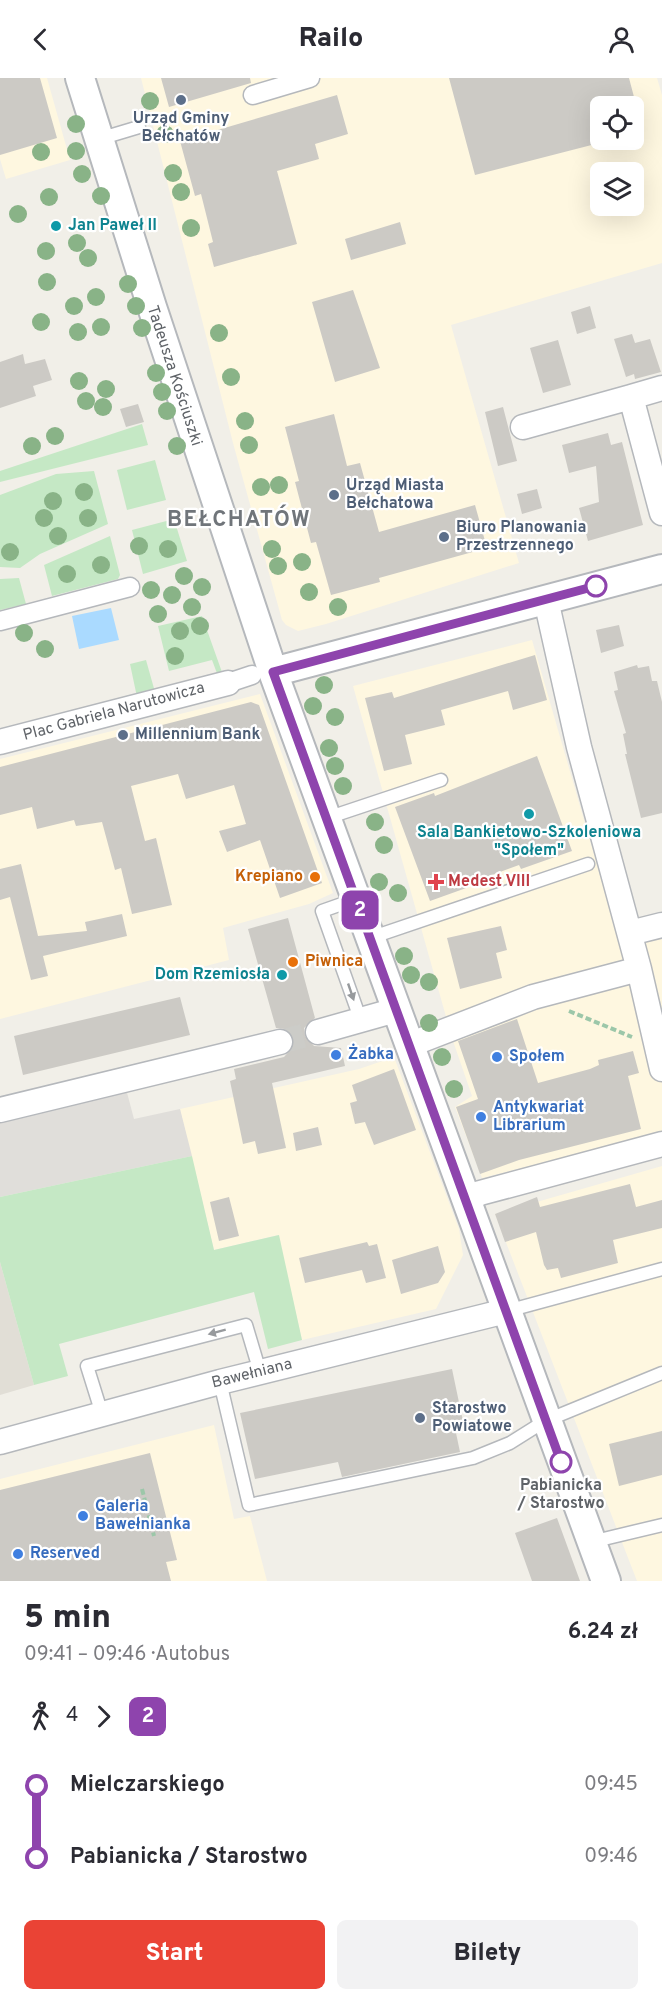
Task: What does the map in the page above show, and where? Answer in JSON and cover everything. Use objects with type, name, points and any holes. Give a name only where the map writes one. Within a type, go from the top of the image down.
[{"type":"street","name":"Tadeusza Kościuszki","points":[[80,78],[203,465],[263,674],[327,818],[545,1421],[606,1581]]},
{"type":"street","points":[[253,95],[310,78]]},
{"type":"street","points":[[523,427],[662,388]]},
{"type":"street","points":[[631,397],[662,513]]},
{"type":"street","points":[[228,683],[662,569]]},
{"type":"street","points":[[0,621],[130,587]]},
{"type":"street","points":[[546,600],[579,747],[630,933],[659,1058]]},
{"type":"street","name":"Plac Gabriela Narutowicza","points":[[0,742],[228,683]]},
{"type":"street","points":[[630,933],[662,925]]},
{"type":"street","points":[[409,1045],[533,997],[639,969]]},
{"type":"street","points":[[318,1032],[396,1010]]},
{"type":"street","points":[[0,1110],[280,1042]]},
{"type":"street","points":[[466,1200],[480,1193],[662,1144]]},
{"type":"street","name":"Bawełniana","points":[[0,1442],[220,1382],[506,1311]]},
{"type":"lane","points":[[99,139],[139,127]]},
{"type":"lane","points":[[327,818],[441,780]]},
{"type":"lane","points":[[370,938],[588,864]]},
{"type":"lane","points":[[356,898],[322,911],[361,1021]]},
{"type":"lane","points":[[506,1311],[524,1304],[662,1269]]},
{"type":"lane","points":[[102,1414],[87,1366],[246,1325],[260,1372]]},
{"type":"lane","points":[[220,1382],[249,1505],[474,1458],[510,1443],[545,1421],[662,1373]]},
{"type":"lane","points":[[591,1542],[662,1525]]},
{"type":"path","points":[[533,997],[659,1058]]},
{"type":"path","points":[[142,1489],[154,1536]]},
{"type":"shaded area","points":[[0,78],[47,78],[70,160],[6,179],[0,159]]},
{"type":"shaded area","points":[[141,78],[657,78],[662,95],[662,263],[451,325],[519,563],[298,631],[286,625],[282,620],[233,443]]},
{"type":"shaded area","points":[[532,640],[621,948],[662,937],[662,1133],[482,1178],[455,1107],[472,1096],[452,1038],[353,686]]},
{"type":"shaded area","points":[[260,694],[333,893],[309,904],[223,928],[229,960],[0,1019],[0,759]]},
{"type":"shaded area","points":[[394,1057],[459,1229],[463,1255],[436,1309],[302,1340],[278,1235],[214,1250],[180,1109],[359,1069]]},
{"type":"shaded area","points":[[125,1085],[134,1119],[180,1109],[192,1156],[0,1197],[0,1117]]},
{"type":"shaded area","points":[[662,1166],[662,1581],[637,1581],[495,1214]]},
{"type":"shaded area","points":[[0,1262],[34,1385],[0,1395]]},
{"type":"shaded area","points":[[214,1425],[234,1519],[250,1516],[267,1581],[0,1581],[0,1479]]},
{"type":"green space","points":[[142,424],[148,445],[0,482],[0,471]]},
{"type":"green space","points":[[155,460],[166,500],[127,510],[117,470]]},
{"type":"green space","points":[[94,471],[108,524],[40,554],[20,568],[0,567],[0,495],[56,474]]},
{"type":"green space","points":[[174,519],[187,561],[143,574],[132,530]]},
{"type":"green space","points":[[110,536],[120,575],[118,579],[52,596],[44,565]]},
{"type":"green space","points":[[19,578],[26,604],[0,610],[0,579]]},
{"type":"green space","points":[[202,616],[223,675],[218,676],[212,660],[169,671],[158,626]]},
{"type":"green space","points":[[146,660],[155,692],[137,697],[130,664]]},
{"type":"green space","points":[[192,1156],[214,1250],[279,1235],[302,1340],[268,1349],[254,1292],[59,1344],[68,1376],[34,1385],[0,1262],[0,1197]]},
{"type":"water","points":[[111,608],[119,640],[79,649],[72,616]]},
{"type":"building","points":[[0,78],[40,78],[57,138],[0,155]]},
{"type":"building","name":"Urząd Gminy Bełchatów","points":[[161,78],[250,78],[251,83],[169,107]]},
{"type":"building","points":[[449,78],[629,78],[634,96],[590,96],[590,145],[475,175]]},
{"type":"building","points":[[337,95],[348,134],[315,144],[319,159],[277,171],[297,244],[214,267],[208,244],[213,242],[201,194],[195,196],[180,141]]},
{"type":"building","points":[[400,222],[406,244],[351,260],[345,239]]},
{"type":"building","points":[[353,290],[380,368],[335,382],[312,302]]},
{"type":"building","points":[[590,306],[596,328],[577,334],[571,312]]},
{"type":"building","points":[[632,334],[635,343],[650,339],[661,372],[635,379],[634,374],[626,377],[614,339]]},
{"type":"building","points":[[558,340],[571,385],[543,393],[530,348]]},
{"type":"building","points":[[23,354],[25,364],[45,359],[52,380],[33,386],[36,396],[0,408],[0,362]]},
{"type":"building","points":[[138,404],[144,422],[126,427],[120,409]]},
{"type":"building","points":[[503,407],[517,461],[498,466],[485,412]]},
{"type":"building","name":"Urząd Miasta Bełchatowa","points":[[334,414],[347,466],[360,463],[379,532],[475,505],[487,548],[379,578],[380,582],[331,595],[316,542],[311,543],[295,482],[299,481],[285,427]]},
{"type":"building","points":[[608,433],[611,445],[622,442],[643,525],[588,541],[579,508],[599,502],[596,466],[569,473],[562,445]]},
{"type":"building","points":[[537,489],[542,508],[522,514],[517,494]]},
{"type":"building","points":[[619,625],[624,646],[601,653],[596,630]]},
{"type":"building","points":[[535,655],[547,700],[513,710],[508,691],[441,710],[445,725],[405,735],[412,764],[384,771],[365,698],[392,692],[394,698]]},
{"type":"building","points":[[637,665],[638,668],[649,666],[652,681],[657,681],[662,702],[662,813],[641,818],[625,754],[627,754],[623,734],[626,733],[614,691],[618,690],[614,672]]},
{"type":"building","points":[[251,702],[259,705],[322,883],[280,898],[260,840],[227,852],[219,831],[246,824],[234,785],[186,799],[178,774],[131,786],[145,841],[156,838],[172,905],[132,914],[121,868],[115,870],[102,822],[76,826],[74,820],[37,829],[32,807],[0,815],[0,767]]},
{"type":"building","points":[[537,756],[572,851],[521,869],[519,865],[430,901],[395,807],[434,793],[435,796]]},
{"type":"building","points":[[21,864],[38,936],[87,931],[85,922],[122,914],[127,936],[43,956],[48,976],[31,980],[10,897],[0,900],[0,869]]},
{"type":"building","points":[[288,918],[315,1018],[304,1028],[305,1036],[314,1046],[341,1048],[345,1066],[272,1083],[286,1148],[258,1154],[255,1141],[243,1144],[230,1081],[236,1079],[234,1069],[284,1057],[293,1047],[294,1039],[285,1029],[276,1028],[248,929]]},
{"type":"building","points":[[501,926],[507,950],[496,953],[502,978],[460,989],[447,938]]},
{"type":"building","points":[[180,997],[190,1035],[23,1075],[14,1036]]},
{"type":"building","points":[[517,1019],[538,1083],[590,1069],[599,1065],[598,1060],[633,1051],[639,1073],[628,1076],[641,1129],[519,1160],[480,1174],[456,1107],[478,1099],[458,1041]]},
{"type":"building","points":[[394,1069],[416,1130],[374,1145],[365,1122],[355,1124],[350,1103],[357,1101],[352,1085]]},
{"type":"building","points":[[318,1127],[322,1145],[296,1151],[293,1133]]},
{"type":"building","points":[[630,1184],[636,1207],[662,1200],[662,1228],[613,1240],[618,1263],[561,1278],[558,1268],[547,1270],[544,1265],[536,1232],[505,1242],[495,1214],[537,1197],[540,1207]]},
{"type":"building","points":[[229,1197],[239,1236],[219,1241],[210,1202]]},
{"type":"building","points":[[367,1242],[369,1246],[377,1244],[386,1278],[366,1283],[362,1270],[305,1283],[299,1258]]},
{"type":"building","points":[[438,1246],[445,1272],[438,1283],[401,1294],[392,1260]]},
{"type":"building","points":[[452,1369],[465,1431],[456,1433],[460,1452],[342,1477],[338,1462],[255,1479],[240,1413]]},
{"type":"building","points":[[662,1431],[662,1475],[619,1486],[609,1444]]},
{"type":"building","name":"Galeria Bawełnianka","points":[[150,1453],[177,1560],[166,1562],[171,1581],[0,1581],[0,1490]]},
{"type":"building","points":[[557,1518],[580,1581],[532,1581],[515,1533]]},
{"type":"tunnel","points":[[280,1042],[318,1032]]},
{"type":"bus line","name":"2","points":[[561,1462],[273,672],[596,586]]},
{"type":"place","name":"Urząd Gminy Bełchatów","points":[[181,100]]},
{"type":"place","name":"Jan Paweł II","points":[[56,226]]},
{"type":"place","name":"Urząd Miasta Bełchatowa","points":[[334,495]]},
{"type":"place","name":"Biuro Planowania Przestrzennego","points":[[444,537]]},
{"type":"place","name":"Millennium Bank","points":[[123,735]]},
{"type":"place","name":"Sala Bankietowo-Szkoleniowa \"Społem\"","points":[[529,814]]},
{"type":"place","name":"Krepiano","points":[[315,877]]},
{"type":"place","name":"Medest VIII","points":[[436,882]]},
{"type":"place","name":"Piwnica","points":[[293,962]]},
{"type":"place","name":"Dom Rzemiosła","points":[[282,975]]},
{"type":"place","name":"Żabka","points":[[336,1055]]},
{"type":"place","name":"Społem","points":[[497,1057]]},
{"type":"place","name":"Antykwariat Librarium","points":[[481,1117]]},
{"type":"place","name":"Starostwo Powiatowe","points":[[420,1418]]},
{"type":"place","name":"Pabianicka / Starostwo","points":[[561,1462]]},
{"type":"place","name":"Galeria Bawełnianka","points":[[83,1516]]},
{"type":"place","name":"Reserved","points":[[18,1554]]},
{"type":"district","name":"BEŁCHATÓW","points":[[239,520]]}]
